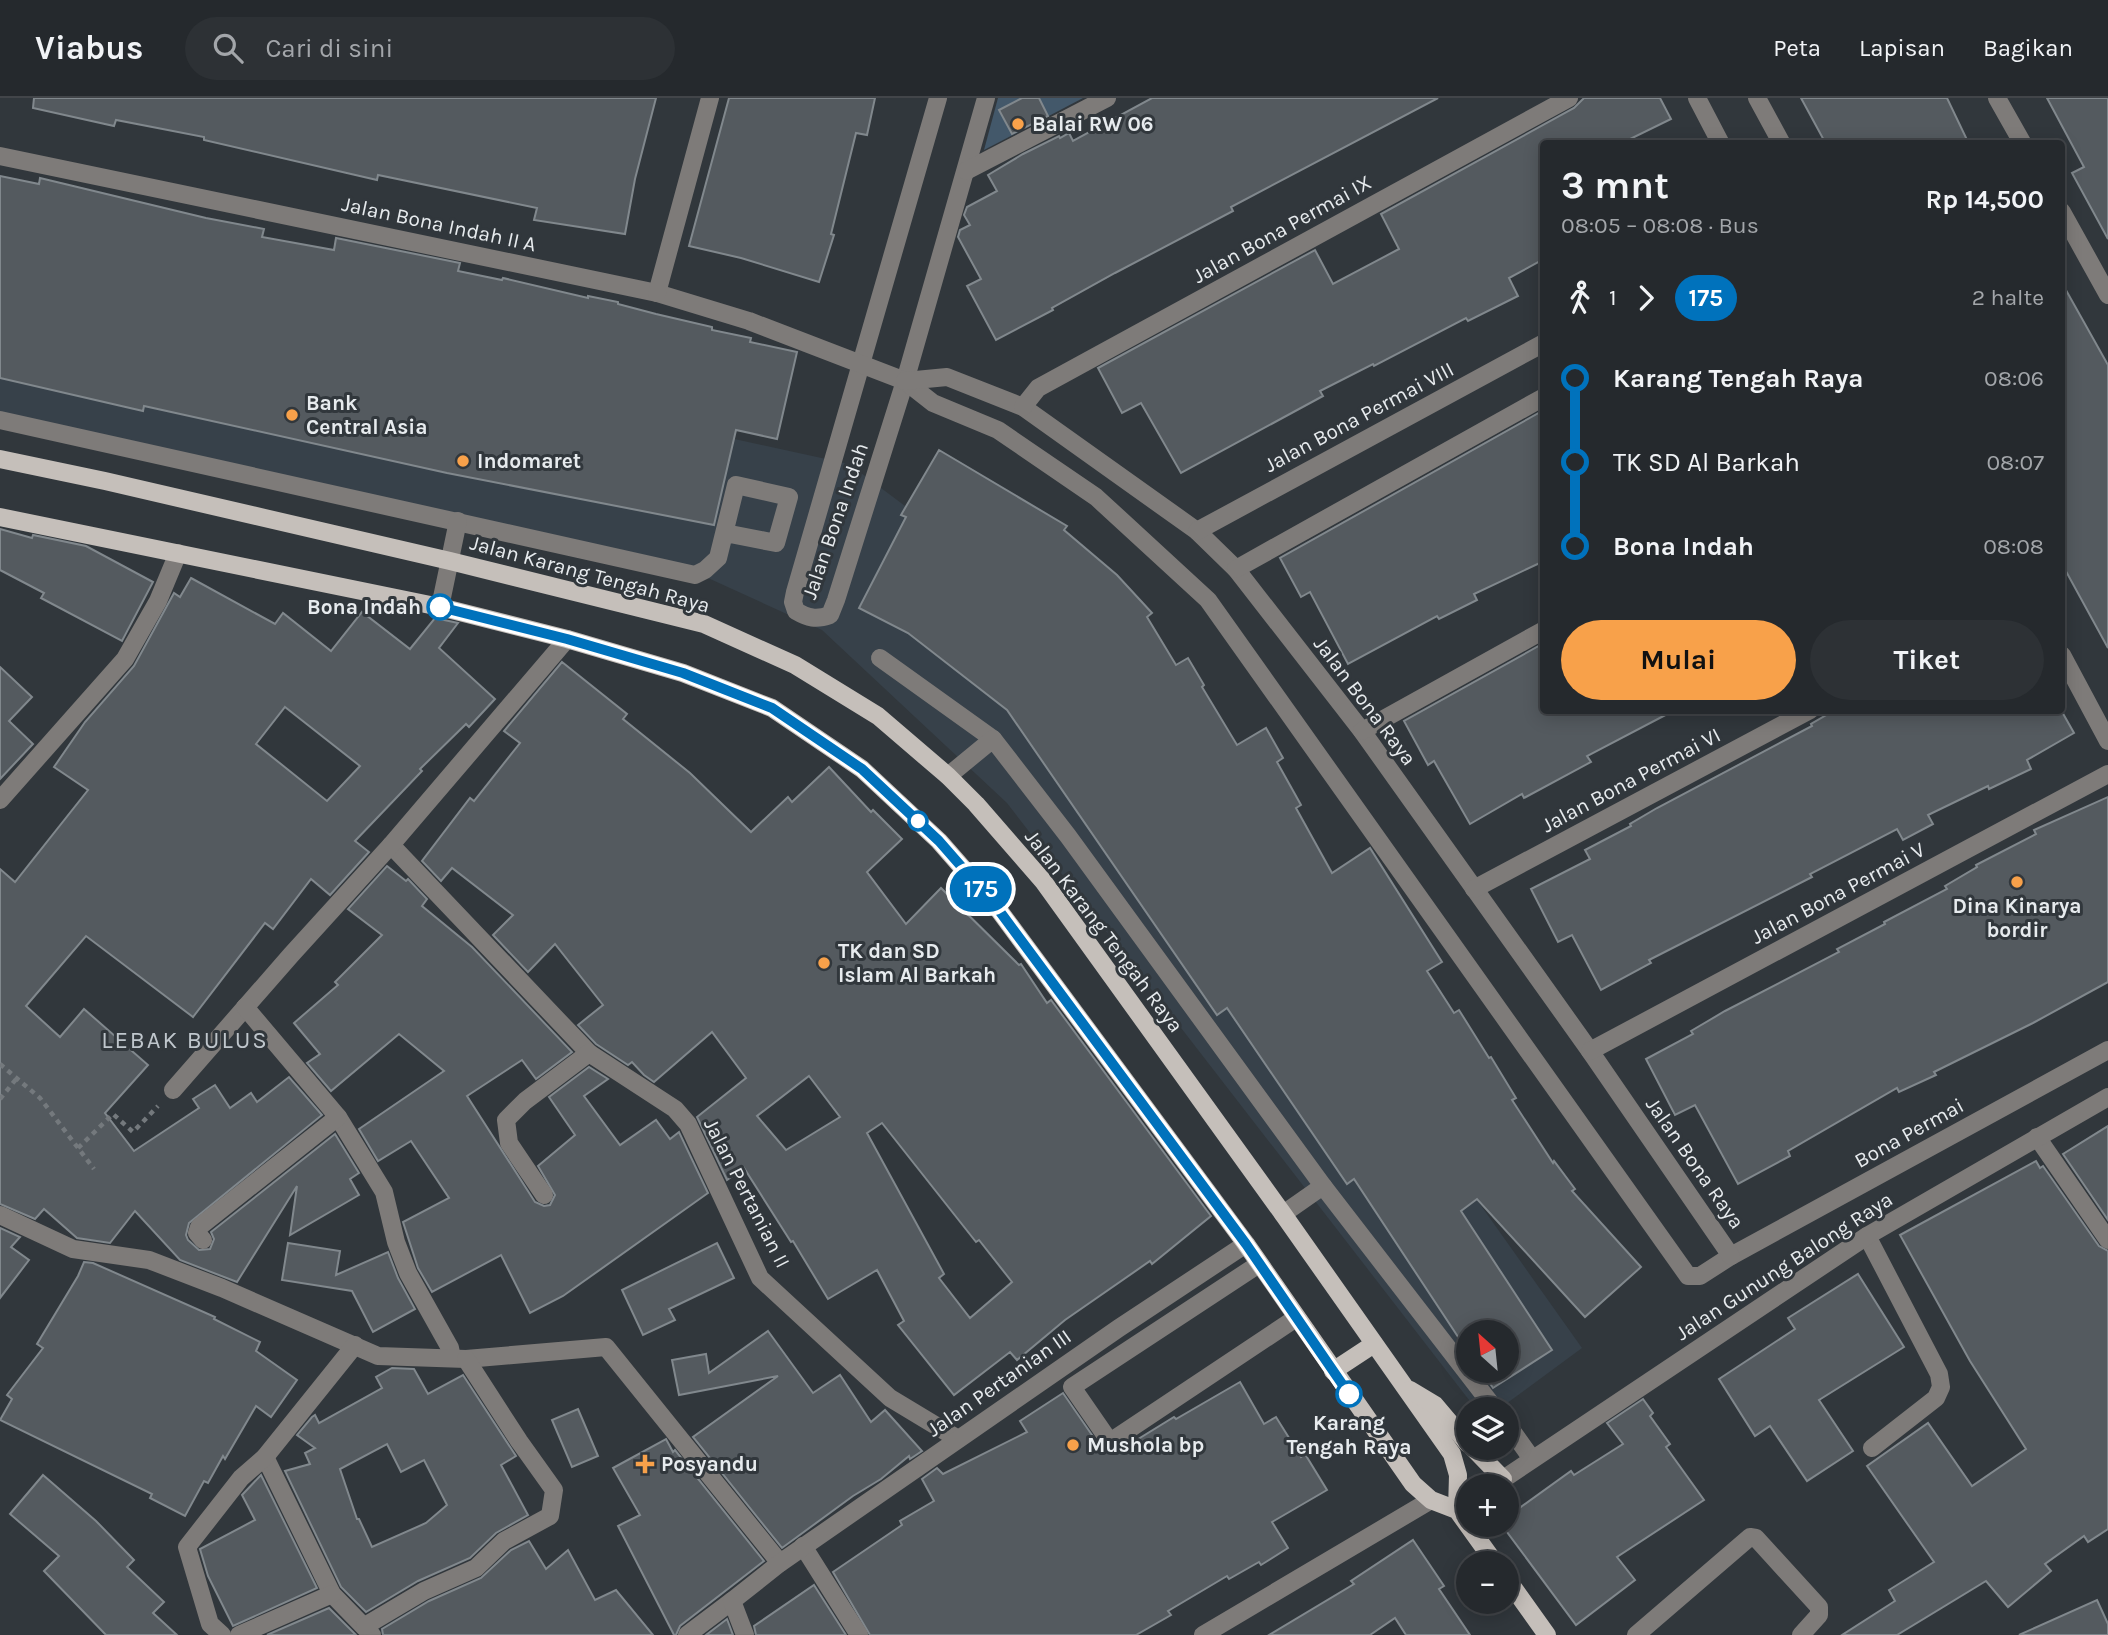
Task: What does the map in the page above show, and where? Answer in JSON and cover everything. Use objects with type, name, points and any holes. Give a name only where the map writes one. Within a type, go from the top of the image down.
[{"type":"main road","name":"Jalan Karang Tengah Raya","points":[[0,459],[450,561],[704,624],[795,665],[878,716],[948,776],[1043,881],[1452,1454],[1458,1474]]},
{"type":"main road","points":[[0,517],[440,607],[567,639],[683,673],[772,708],[862,769],[939,841],[995,905],[1246,1244],[1413,1484],[1431,1500],[1456,1505]]},
{"type":"main road","points":[[1333,1371],[1374,1344]]},
{"type":"main road","points":[[1404,1387],[1435,1405],[1456,1429]]},
{"type":"main road","points":[[1481,1460],[1492,1474]]},
{"type":"main road","points":[[1519,1595],[1548,1635]]},
{"type":"street","points":[[657,293],[709,98]]},
{"type":"street","name":"Jalan Bona Indah","points":[[938,98],[795,592],[793,603],[796,611],[807,618],[819,619],[830,615],[905,381],[986,98]]},
{"type":"street","points":[[966,171],[1107,98]]},
{"type":"street","name":"Jalan Bona Permai IX","points":[[1023,407],[1038,388],[1569,98]]},
{"type":"street","points":[[1697,98],[1719,140]]},
{"type":"street","points":[[1757,98],[1780,140]]},
{"type":"street","points":[[1997,98],[2021,140]]},
{"type":"street","name":"Jalan Bona Indah II A","points":[[0,156],[657,293],[749,321],[861,365]]},
{"type":"street","points":[[2065,217],[2108,295]]},
{"type":"street","name":"Jalan Bona Permai VIII","points":[[1196,531],[1540,345]]},
{"type":"street","name":"Jalan Bona Raya","points":[[861,365],[905,381],[933,403],[998,430],[1096,497],[1208,600],[1688,1276],[1700,1276],[1731,1256],[1590,1051],[1362,732],[1236,569],[1196,531],[1023,407],[947,377],[905,381]]},
{"type":"street","points":[[1236,569],[1540,399]]},
{"type":"street","points":[[0,420],[695,575],[718,558],[725,533]]},
{"type":"street","points":[[440,607],[458,521]]},
{"type":"street","points":[[0,800],[125,659],[158,601],[178,553]]},
{"type":"street","points":[[1362,732],[1540,632]]},
{"type":"street","points":[[173,1090],[391,845],[567,639]]},
{"type":"street","points":[[880,657],[993,739],[1068,836],[1323,1186],[1486,1397]]},
{"type":"street","points":[[2065,661],[2108,741]]},
{"type":"street","name":"Jalan Bona Permai VI","points":[[1474,889],[1802,714]]},
{"type":"street","points":[[948,776],[993,739]]},
{"type":"street","name":"Jalan Bona Permai V","points":[[1590,1051],[2108,774]]},
{"type":"street","name":"Jalan Pertanian II","points":[[391,845],[589,1053],[675,1110],[688,1124],[760,1279],[890,1398],[958,1439]]},
{"type":"street","points":[[245,1007],[338,1117],[384,1192],[396,1242],[408,1273],[450,1348],[554,1490],[550,1516],[504,1541],[476,1567],[424,1591],[368,1630],[332,1594],[265,1457]]},
{"type":"street","name":"Bona Permai","points":[[1731,1256],[2108,1050]]},
{"type":"street","points":[[544,1195],[509,1143],[506,1120],[525,1101],[589,1053]]},
{"type":"street","name":"Jalan Gunung Balong Raya","points":[[1510,1474],[1867,1236],[2108,1097]]},
{"type":"street","points":[[203,1240],[197,1233],[199,1227],[338,1117]]},
{"type":"street","points":[[2037,1138],[2108,1240]]},
{"type":"street","points":[[1283,1214],[1323,1186]]},
{"type":"street","points":[[0,1215],[73,1249],[149,1260],[222,1287],[378,1356],[459,1358],[606,1347],[780,1563]]},
{"type":"street","points":[[1867,1236],[1939,1374],[1941,1387],[1936,1398],[1872,1448]]},
{"type":"street","name":"Jalan Pertanian III","points":[[687,1635],[803,1546],[1246,1244]]},
{"type":"street","points":[[1259,1264],[1072,1387],[1110,1442],[1296,1318]]},
{"type":"street","points":[[222,1635],[210,1624],[187,1547],[241,1478],[265,1457],[355,1345]]},
{"type":"street","points":[[1519,1441],[1532,1459]]},
{"type":"street","points":[[1203,1635],[1431,1500]]},
{"type":"street","points":[[1636,1635],[1750,1537],[1756,1538],[1819,1607],[1819,1615],[1801,1635]]},
{"type":"street","points":[[803,1546],[859,1635]]},
{"type":"street","points":[[239,1635],[332,1594]]},
{"type":"street","points":[[732,1601],[745,1635]]},
{"type":"path","points":[[0,1064],[40,1098],[94,1169]]},
{"type":"path","points":[[0,1099],[17,1078]]},
{"type":"path","points":[[78,1148],[113,1114],[133,1132],[173,1090]]},
{"type":"shaded area","points":[[998,98],[1083,98],[984,150]]},
{"type":"shaded area","points":[[0,278],[849,464],[1048,613],[1115,690],[1582,1348],[1515,1397],[1467,1397],[1007,803],[822,630],[686,568],[0,423]]},
{"type":"building","points":[[34,98],[656,98],[635,179],[625,234],[534,220],[537,208],[378,175],[377,180],[204,140],[204,137],[116,120],[114,126],[33,108]]},
{"type":"building","points":[[729,98],[875,98],[867,135],[856,133],[831,234],[834,235],[819,282],[741,258],[689,246]]},
{"type":"building","name":"Balai RW 06","points":[[1022,98],[1039,98],[1048,116],[1012,134],[999,110]]},
{"type":"building","points":[[1152,98],[1438,98],[1231,207],[1233,211],[996,340],[967,286],[981,279],[958,237],[960,230],[970,225],[964,215],[967,207],[997,191],[988,175],[1023,154],[1069,133],[1073,141]]},
{"type":"building","points":[[1584,98],[1660,98],[1671,119],[1628,140],[1540,140],[1540,261],[1509,278],[1518,296],[1468,321],[1466,318],[1320,391],[1323,396],[1181,473],[1141,403],[1122,413],[1098,368],[1315,250],[1333,284],[1399,249],[1381,214],[1574,108]]},
{"type":"building","points":[[1801,98],[1947,98],[1967,140],[1824,140]]},
{"type":"building","points":[[2047,98],[2108,98],[2108,239],[2072,173],[2084,167]]},
{"type":"building","points":[[0,176],[39,184],[40,178],[206,218],[264,229],[262,237],[334,250],[336,238],[460,263],[458,271],[618,302],[712,327],[712,330],[751,338],[750,342],[797,352],[777,439],[736,430],[714,525],[447,473],[144,406],[143,411],[0,378]]},
{"type":"building","points":[[2065,288],[2108,365],[2108,648],[2065,569]]},
{"type":"building","points":[[1540,412],[1540,563],[1474,594],[1477,600],[1439,619],[1437,616],[1348,664],[1310,592],[1301,597],[1280,558]]},
{"type":"building","points":[[939,450],[1067,526],[1064,530],[1117,575],[1152,613],[1147,617],[1176,665],[1188,658],[1237,745],[1266,728],[1283,758],[1277,762],[1301,805],[1296,808],[1332,873],[1370,848],[1442,962],[1427,971],[1454,1013],[1459,1010],[1489,1058],[1491,1057],[1516,1098],[1512,1100],[1553,1163],[1554,1161],[1575,1189],[1572,1191],[1641,1267],[1585,1317],[1477,1199],[1461,1211],[1552,1350],[1519,1371],[1519,1320],[1456,1320],[1456,1334],[1354,1179],[1347,1184],[1227,1008],[1217,1015],[1007,710],[908,633],[859,608],[906,517],[901,515]]},
{"type":"building","points":[[0,529],[32,538],[33,535],[86,546],[153,582],[122,641],[41,598],[44,593],[0,570]]},
{"type":"building","points":[[191,578],[275,624],[283,613],[331,651],[362,612],[410,649],[435,618],[458,623],[439,648],[495,699],[469,727],[466,724],[420,769],[422,771],[355,841],[369,852],[330,895],[311,879],[273,929],[265,923],[193,1017],[86,936],[26,1006],[60,1037],[84,1009],[148,1065],[105,1113],[134,1151],[199,1108],[193,1099],[215,1085],[230,1108],[251,1093],[257,1102],[289,1077],[322,1115],[189,1223],[186,1235],[188,1240],[199,1250],[210,1249],[214,1239],[211,1232],[335,1134],[359,1173],[350,1179],[359,1195],[290,1235],[297,1186],[237,1282],[180,1260],[135,1211],[110,1243],[77,1238],[44,1209],[35,1219],[0,1204],[0,869],[15,882],[88,790],[54,767],[85,722],[134,666],[174,593],[180,597]],"holes":[[[285,707],[360,766],[327,801],[256,744]]]},
{"type":"building","points":[[1540,645],[1540,714],[1667,714],[1587,756],[1591,762],[1524,798],[1522,794],[1470,824],[1434,761],[1428,765],[1404,721]]},
{"type":"building","points":[[562,662],[627,714],[623,719],[690,773],[751,832],[788,797],[792,802],[829,767],[871,812],[873,810],[902,839],[867,872],[906,924],[941,888],[1019,965],[1021,964],[1047,1003],[1051,1000],[1211,1216],[1152,1264],[1150,1261],[1065,1320],[1017,1360],[1010,1352],[954,1395],[898,1325],[904,1321],[877,1270],[828,1299],[744,1168],[727,1180],[697,1117],[746,1078],[712,1032],[654,1082],[632,1062],[628,1065],[596,1044],[578,1025],[603,1005],[555,944],[528,972],[493,935],[513,915],[452,868],[441,881],[422,861],[470,798],[474,801],[520,743],[504,731]],"holes":[[[809,1076],[840,1117],[786,1150],[757,1116]],[[882,1123],[976,1242],[979,1240],[1012,1282],[970,1318],[939,1278],[944,1274],[867,1133]]]},
{"type":"building","points":[[0,667],[32,697],[9,721],[33,744],[0,779]]},
{"type":"building","points":[[1828,714],[2063,714],[2074,733],[2027,760],[2031,769],[1928,815],[1933,824],[1903,840],[1897,829],[1810,874],[1812,877],[1649,960],[1651,963],[1601,990],[1572,935],[1558,942],[1531,889],[1590,859],[1585,850],[1631,826],[1630,824],[1657,808],[1812,726],[1811,724]]},
{"type":"building","points":[[2108,797],[2108,982],[1934,1072],[1936,1075],[1899,1092],[1897,1088],[1788,1151],[1790,1156],[1738,1184],[1695,1105],[1675,1115],[1646,1059],[1693,1034],[1691,1031],[1725,1011],[1839,952],[1837,949],[1947,889],[1945,886],[1977,867],[1976,865],[2036,834],[2034,830]]},
{"type":"building","points":[[387,866],[406,881],[408,879],[427,899],[422,906],[472,947],[572,1052],[536,1079],[522,1060],[467,1096],[535,1202],[544,1206],[550,1205],[555,1195],[538,1166],[575,1135],[549,1097],[589,1067],[608,1079],[584,1096],[620,1145],[656,1120],[670,1139],[679,1132],[708,1193],[563,1296],[530,1313],[501,1255],[432,1292],[418,1268],[403,1222],[449,1198],[411,1141],[378,1161],[359,1129],[444,1071],[399,1034],[331,1091],[307,1063],[320,1054],[294,1023],[338,985],[335,982],[382,935],[348,909]]},
{"type":"building","points":[[2108,1126],[2108,1220],[2063,1154]]},
{"type":"building","points":[[2036,1161],[2040,1168],[2043,1166],[2099,1246],[2108,1251],[2108,1529],[2088,1542],[2084,1536],[2045,1564],[2051,1571],[2008,1607],[1986,1581],[1897,1635],[1842,1635],[1895,1601],[1889,1590],[1934,1562],[1867,1466],[1928,1423],[1972,1486],[2026,1449],[1970,1361],[1900,1235]]},
{"type":"building","points":[[0,1228],[20,1237],[11,1247],[29,1260],[0,1298]]},
{"type":"building","points":[[288,1243],[340,1251],[336,1275],[388,1252],[415,1309],[373,1332],[352,1291],[282,1280]]},
{"type":"building","points":[[717,1243],[734,1278],[669,1309],[675,1320],[643,1335],[622,1290]]},
{"type":"building","points":[[84,1262],[93,1263],[215,1317],[214,1319],[260,1342],[256,1351],[297,1380],[271,1417],[256,1406],[225,1459],[223,1456],[208,1483],[204,1481],[185,1516],[150,1498],[152,1494],[0,1420],[12,1399],[7,1395],[43,1348],[37,1344]]},
{"type":"building","points":[[1858,1274],[1904,1347],[1819,1400],[1853,1451],[1807,1481],[1770,1426],[1755,1436],[1719,1379],[1795,1329],[1788,1318]]},
{"type":"building","points":[[768,1331],[813,1393],[840,1375],[871,1422],[885,1410],[922,1451],[910,1459],[909,1456],[881,1479],[782,1548],[693,1437],[778,1376],[679,1395],[672,1360],[706,1354],[709,1373]]},
{"type":"building","points":[[392,1368],[414,1369],[428,1394],[463,1375],[516,1456],[501,1465],[528,1515],[496,1533],[470,1558],[418,1581],[366,1612],[341,1587],[285,1471],[310,1464],[305,1453],[315,1448],[297,1435],[312,1417],[315,1415],[319,1423],[382,1388],[376,1377]],"holes":[[[387,1444],[401,1472],[424,1460],[447,1505],[426,1523],[372,1547],[357,1519],[340,1469]]]},
{"type":"building","points":[[1240,1382],[1264,1424],[1276,1417],[1301,1457],[1305,1454],[1327,1490],[1272,1522],[1288,1548],[1261,1565],[1259,1562],[1229,1579],[1227,1576],[1168,1611],[1171,1615],[1136,1635],[870,1635],[833,1572],[902,1525],[900,1521],[934,1501],[922,1479],[937,1468],[943,1474],[1027,1432],[1020,1421],[1063,1393],[1101,1448],[1110,1453],[1117,1452],[1174,1417],[1176,1419]]},
{"type":"building","points":[[1643,1399],[1653,1413],[1650,1416],[1670,1444],[1666,1447],[1704,1500],[1617,1557],[1635,1580],[1576,1625],[1511,1537],[1519,1537],[1519,1508],[1571,1471],[1574,1475],[1623,1444],[1607,1423]]},
{"type":"building","points":[[578,1409],[598,1456],[572,1467],[552,1420]]},
{"type":"building","points":[[666,1439],[673,1452],[675,1450],[764,1561],[680,1626],[676,1635],[618,1526],[640,1515],[613,1468]]},
{"type":"building","points":[[43,1475],[96,1521],[134,1560],[127,1567],[164,1602],[153,1613],[177,1635],[106,1635],[44,1571],[59,1556],[10,1514]]},
{"type":"building","points":[[261,1475],[317,1588],[233,1626],[208,1576],[200,1549],[255,1520],[242,1495]]},
{"type":"building","points":[[1413,1540],[1444,1586],[1439,1589],[1470,1635],[1406,1635],[1395,1618],[1370,1635],[1269,1635],[1354,1584],[1351,1581]]},
{"type":"building","points":[[529,1541],[546,1569],[568,1550],[595,1600],[616,1590],[653,1635],[383,1635],[382,1629],[429,1601],[481,1578],[511,1550]]},
{"type":"building","points":[[814,1585],[846,1635],[756,1635],[754,1626]]},
{"type":"building","points":[[2097,1600],[2108,1624],[2108,1635],[2019,1635]]},
{"type":"building","points":[[329,1608],[356,1635],[267,1635]]},
{"type":"building","points":[[727,1619],[733,1635],[706,1635]]},
{"type":"bus line","name":"175","points":[[440,607],[567,639],[683,673],[772,708],[862,769],[939,841],[995,905],[1246,1244],[1349,1394]]},
{"type":"place","name":"Balai RW 06","points":[[1018,124]]},
{"type":"place","name":"Bank Central Asia","points":[[292,415]]},
{"type":"place","name":"Indomaret","points":[[463,461]]},
{"type":"place","name":"Bona Indah","points":[[440,607]]},
{"type":"place","name":"Dina Kinarya bordir","points":[[2017,882]]},
{"type":"place","name":"TK dan SD Islam Al Barkah","points":[[824,963]]},
{"type":"place","name":"Karang Tengah Raya","points":[[1349,1394]]},
{"type":"place","name":"Mushola bp","points":[[1073,1445]]},
{"type":"place","name":"Posyandu","points":[[645,1464]]},
{"type":"district","name":"LEBAK BULUS","points":[[185,1040]]}]
